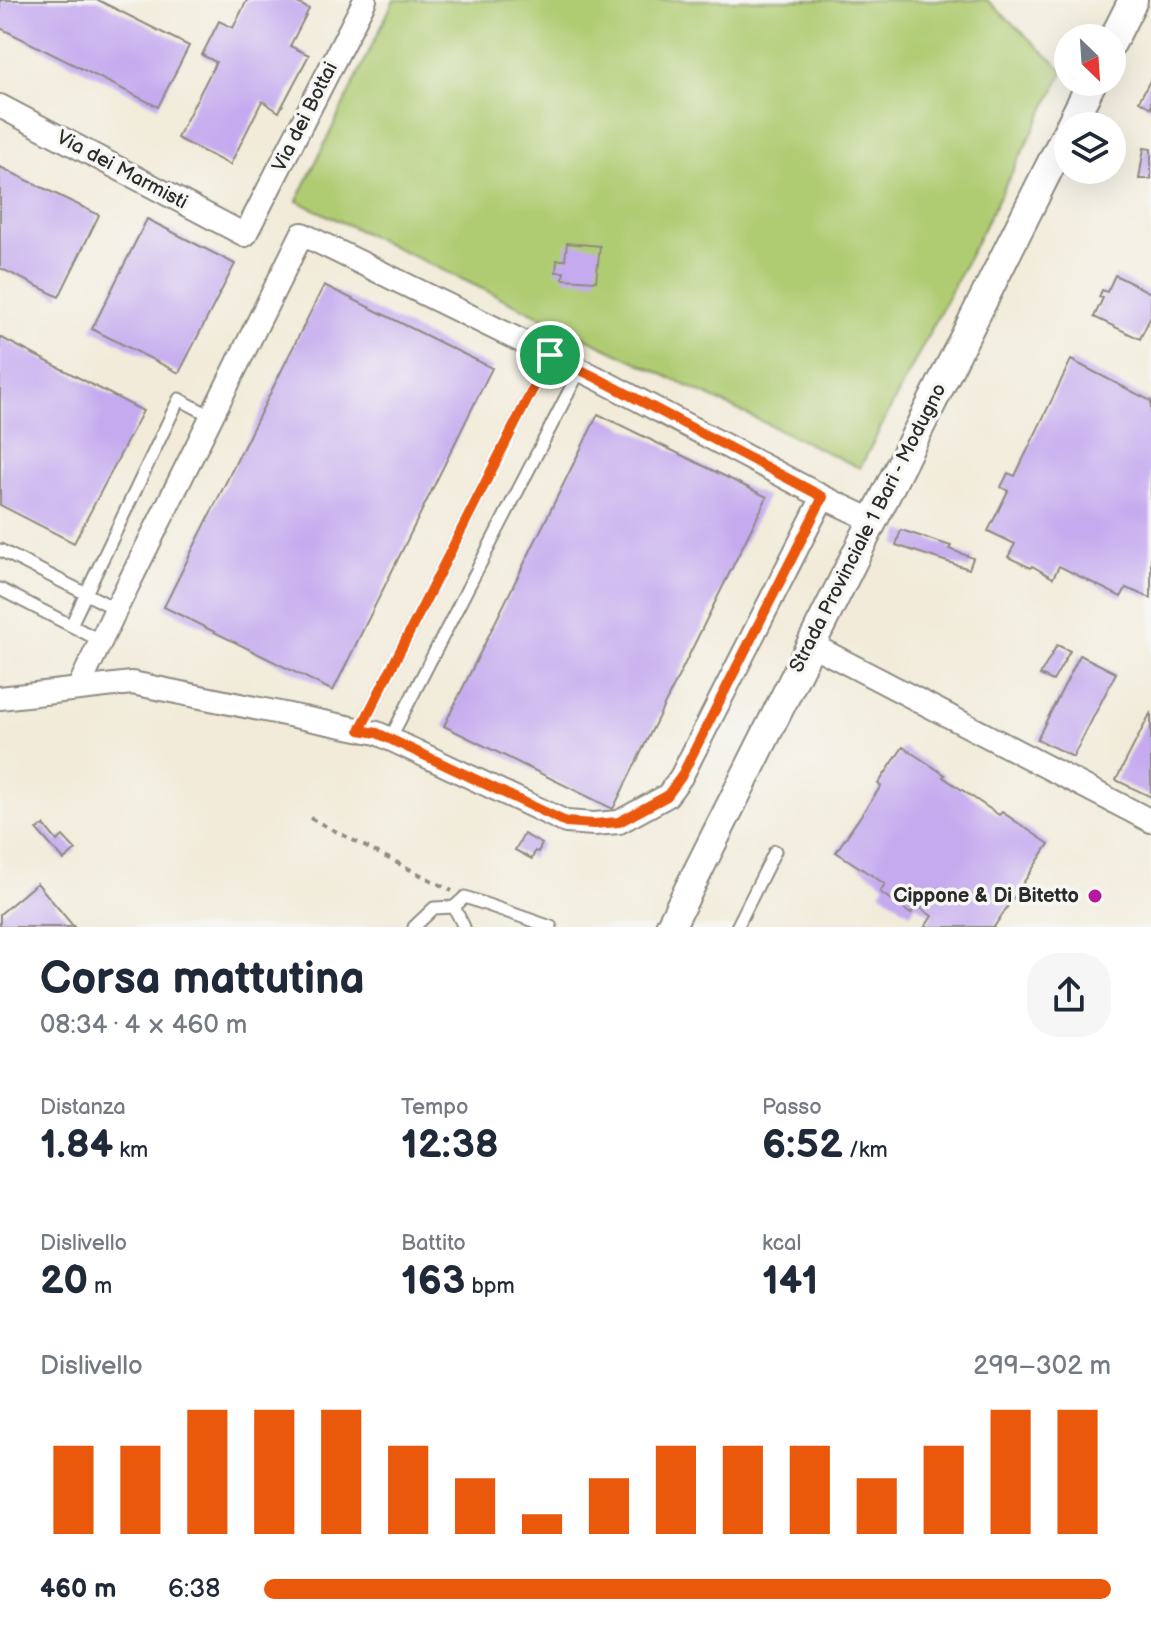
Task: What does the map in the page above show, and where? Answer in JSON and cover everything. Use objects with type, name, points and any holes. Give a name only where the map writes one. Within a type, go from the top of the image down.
[{"type":"street","name":"Via dei Bottai","points":[[245,235],[365,0]]},
{"type":"street","points":[[1121,24],[1133,0]]},
{"type":"street","name":"Via dei Marmisti","points":[[0,106],[245,235]]},
{"type":"street","name":"Strada Provinciale 1 Bari - Modugno","points":[[670,927],[1054,158]]},
{"type":"street","points":[[78,689],[302,234],[580,370],[872,520]]},
{"type":"street","points":[[0,698],[132,683],[377,733],[566,822],[619,822],[667,796],[681,777],[823,497]]},
{"type":"street","points":[[810,644],[1151,821]]},
{"type":"lane","points":[[360,730],[550,355]]},
{"type":"lane","points":[[390,739],[580,370]]},
{"type":"lane","points":[[71,625],[179,399],[211,416]]},
{"type":"lane","points":[[0,550],[116,609]]},
{"type":"lane","points":[[0,589],[101,641]]},
{"type":"lane","points":[[737,927],[775,851]]},
{"type":"lane","points":[[414,927],[434,908],[454,907],[465,897],[551,927]]},
{"type":"lane","points":[[454,907],[464,927]]},
{"type":"path","points":[[310,818],[465,897]]},
{"type":"green space","points":[[394,0],[987,0],[1054,62],[1054,90],[860,468],[297,201]]},
{"type":"building","points":[[0,0],[98,0],[189,46],[158,107],[0,28]]},
{"type":"building","points":[[247,0],[292,0],[309,9],[290,46],[309,55],[279,112],[262,101],[230,165],[177,138],[216,62],[202,55],[219,21],[233,28]]},
{"type":"building","points":[[1151,79],[1151,108],[1139,101]]},
{"type":"building","points":[[1144,148],[1151,149],[1151,179],[1139,179]]},
{"type":"building","points":[[0,167],[99,215],[59,297],[0,268]]},
{"type":"building","points":[[147,219],[235,264],[179,373],[92,329]]},
{"type":"building","points":[[567,243],[600,246],[596,281],[563,279],[564,272],[556,272],[557,260],[565,260]]},
{"type":"building","points":[[1115,275],[1151,293],[1151,316],[1140,339],[1094,317],[1103,298],[1099,297],[1102,290],[1107,292]]},
{"type":"building","points":[[324,285],[492,368],[333,691],[164,607]]},
{"type":"building","points":[[0,337],[143,411],[74,543],[0,505]]},
{"type":"building","points":[[1071,360],[1151,401],[1151,598],[1126,588],[1121,597],[1059,566],[1053,578],[1008,557],[1015,544],[988,531],[1008,491],[1001,487],[1008,473],[1015,476]]},
{"type":"building","points":[[598,414],[767,497],[613,809],[444,726]]},
{"type":"building","points":[[901,530],[951,546],[949,549],[973,558],[969,569],[896,545]]},
{"type":"building","points":[[1057,645],[1070,651],[1053,681],[1040,675]]},
{"type":"building","points":[[1080,655],[1116,673],[1073,757],[1037,739]]},
{"type":"building","points":[[1151,712],[1151,797],[1116,780]]},
{"type":"building","points":[[903,747],[999,815],[1002,812],[1049,844],[994,927],[925,927],[932,916],[916,905],[911,914],[880,892],[885,884],[836,852],[881,786],[878,784]]},
{"type":"building","points":[[44,825],[57,841],[63,836],[76,850],[64,860],[37,830]]},
{"type":"building","points":[[524,834],[542,844],[532,859],[515,850]]},
{"type":"building","points":[[37,883],[74,927],[0,927],[0,914]]},
{"type":"place","name":"Cippone & Di Bitetto","points":[[1095,896]]},
{"type":"route","points":[[550,355],[823,497],[681,777],[667,796],[619,822],[566,822],[377,733],[360,730],[550,355]]}]
